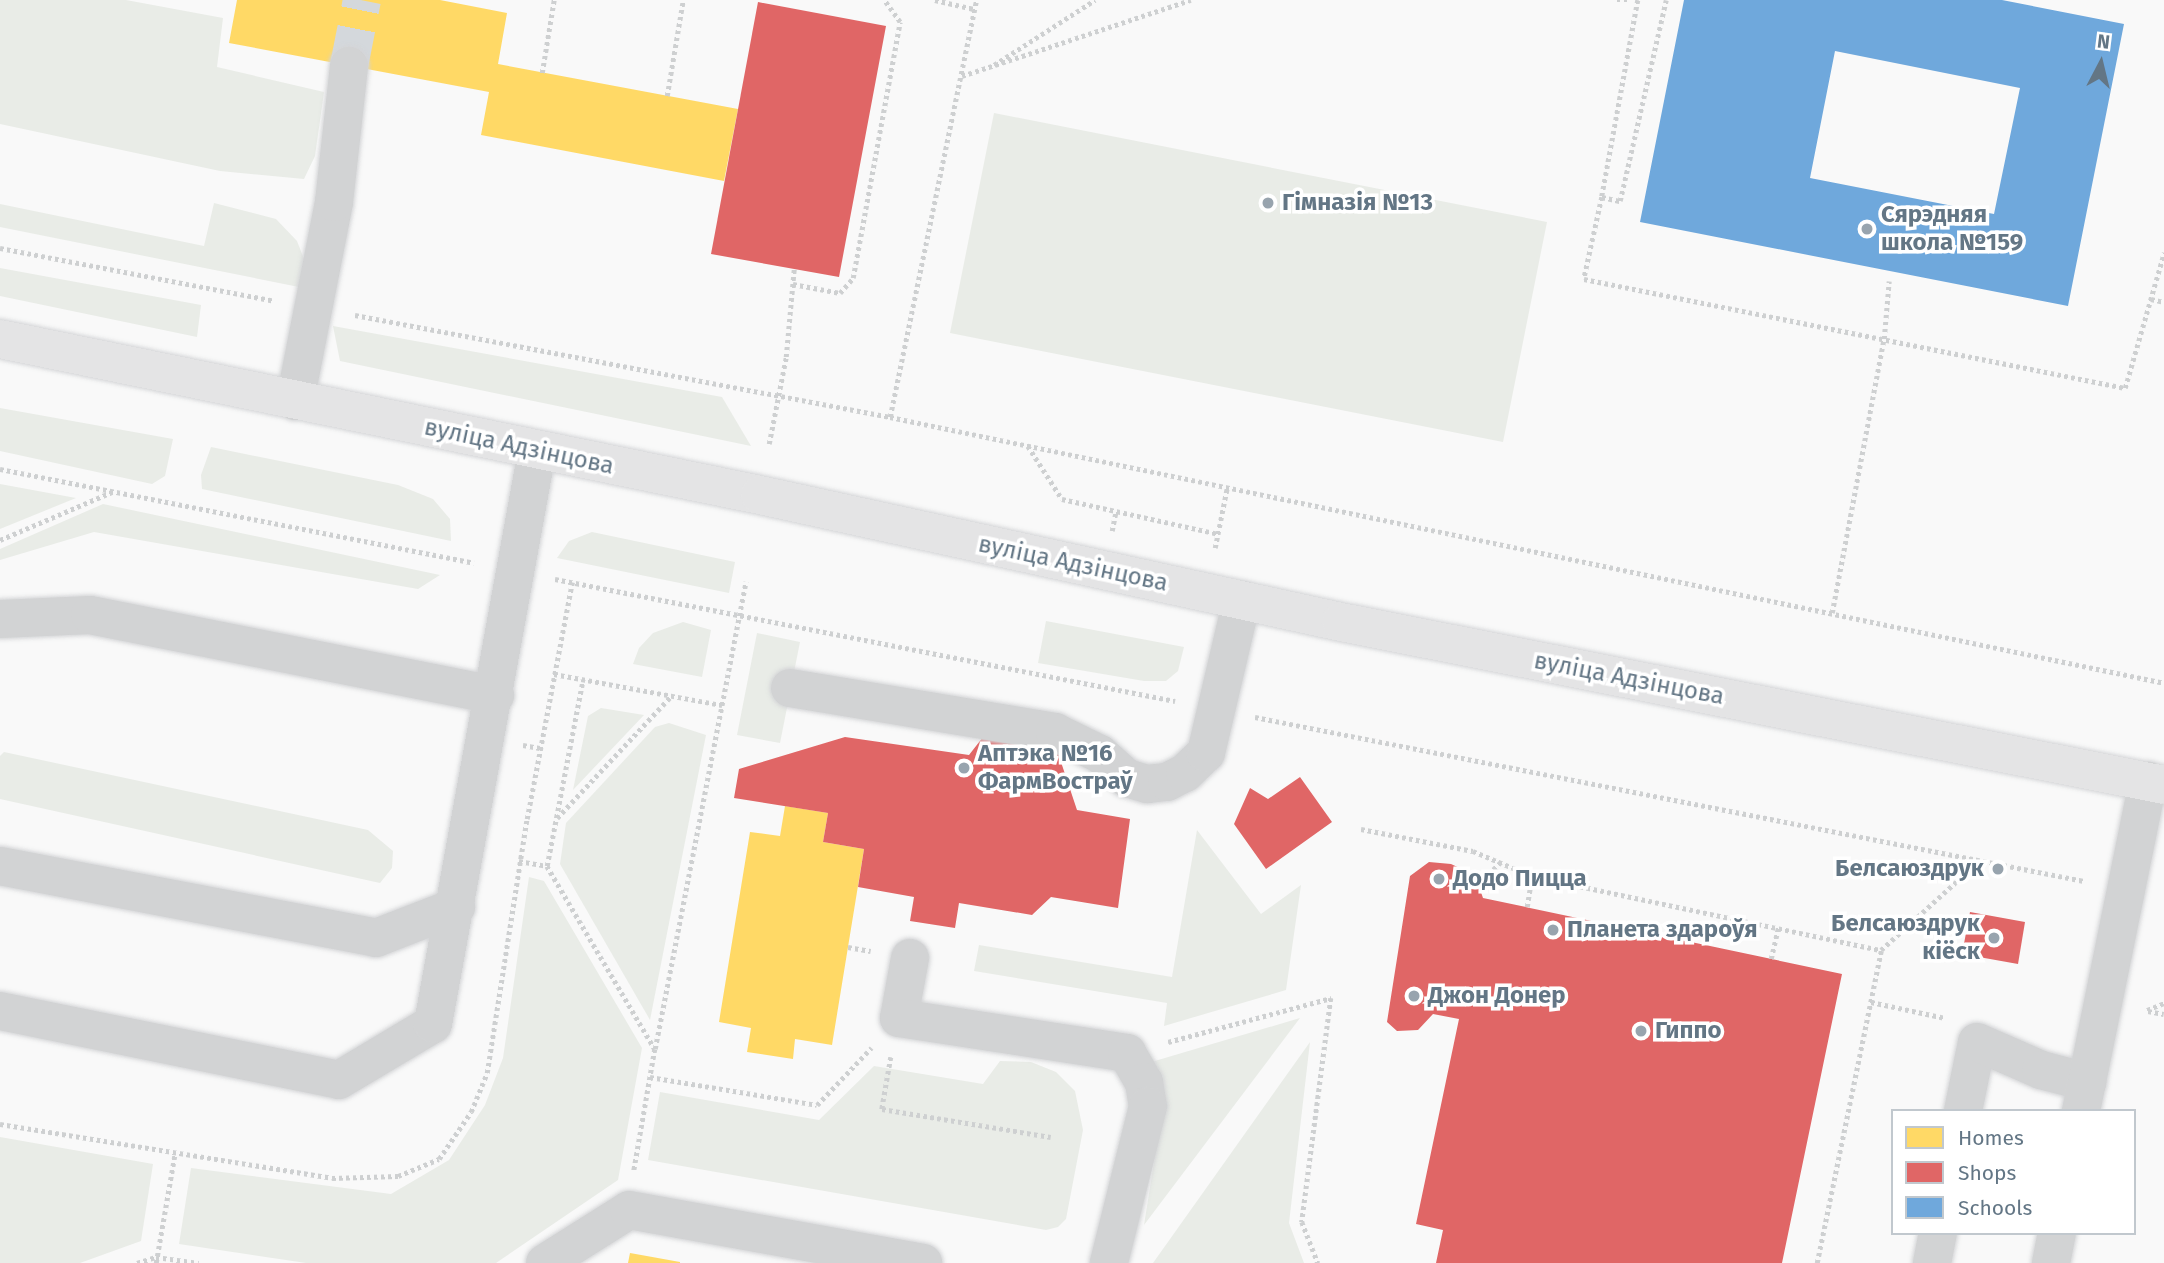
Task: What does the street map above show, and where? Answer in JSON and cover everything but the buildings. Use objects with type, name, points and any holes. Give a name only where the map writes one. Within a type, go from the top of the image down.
[{"type":"main road","name":"вуліца Адзінцова","points":[[0,339],[1242,600],[2156,783]]},
{"type":"street","points":[[295,401],[334,202],[349,66]]},
{"type":"street","points":[[0,1011],[339,1080],[433,1024],[495,695],[537,451]]},
{"type":"street","points":[[790,688],[1055,733],[1100,754],[1127,778],[1147,784],[1167,782],[1185,773],[1206,753],[1220,710],[1242,600]]},
{"type":"street","points":[[0,619],[89,615],[495,695]]},
{"type":"street","name":"вуліца Адзінцова","points":[[2084,1096],[2126,889],[2156,783]]},
{"type":"street","points":[[0,866],[376,937],[456,908]]},
{"type":"street","points":[[911,958],[899,1018],[1127,1054],[1144,1082],[1148,1106],[1109,1263]]},
{"type":"street","points":[[1963,1109],[1977,1042],[2041,1070],[2084,1096]]},
{"type":"street","points":[[545,1263],[629,1210],[923,1263]]},
{"type":"street","points":[[1932,1263],[1938,1235]]},
{"type":"street","points":[[2050,1263],[2057,1235]]},
{"type":"path","points":[[542,73],[554,0]]},
{"type":"path","points":[[667,96],[683,0]]},
{"type":"path","points":[[793,284],[840,293],[853,278],[900,22],[884,0]]},
{"type":"path","points":[[935,0],[974,9]]},
{"type":"path","points":[[890,417],[976,0]]},
{"type":"path","points":[[988,69],[1096,0]]},
{"type":"path","points":[[962,76],[1191,0]]},
{"type":"path","points":[[1617,0],[1630,0]]},
{"type":"path","points":[[1638,0],[1584,279],[2125,388],[2164,253]]},
{"type":"path","points":[[1602,197],[1620,201],[1667,0]]},
{"type":"path","points":[[0,248],[777,394],[2164,683]]},
{"type":"path","points":[[769,444],[794,269]]},
{"type":"path","points":[[1832,612],[1884,339],[1889,281]]},
{"type":"path","points":[[2151,299],[2164,302]]},
{"type":"path","points":[[1028,446],[1062,499],[1218,534]]},
{"type":"path","points":[[0,469],[2126,889]]},
{"type":"path","points":[[1215,548],[1227,488]]},
{"type":"path","points":[[0,540],[114,491]]},
{"type":"path","points":[[547,866],[519,861],[572,582]]},
{"type":"path","points":[[634,1174],[655,1049],[746,583]]},
{"type":"path","points":[[554,674],[722,705]]},
{"type":"path","points":[[583,679],[547,866],[655,1049]]},
{"type":"path","points":[[556,819],[671,695]]},
{"type":"path","points":[[1361,829],[1473,851],[1532,876],[1881,950]]},
{"type":"path","points":[[1817,1263],[1881,950],[1980,860]]},
{"type":"path","points":[[1478,884],[1501,862]]},
{"type":"path","points":[[1527,908],[1532,876]]},
{"type":"path","points":[[1772,959],[1778,928]]},
{"type":"path","points":[[1127,1054],[1331,998],[1302,1222],[1318,1263]]},
{"type":"path","points":[[1871,1002],[1952,1019]]},
{"type":"path","points":[[2164,1003],[2147,1010],[2164,1014]]},
{"type":"path","points":[[650,1077],[817,1105],[899,1018]]},
{"type":"path","points":[[899,1018],[882,1109],[1051,1138]]},
{"type":"path","points":[[0,1124],[174,1153],[157,1261]]},
{"type":"path","points":[[137,1263],[199,1263]]},
{"type":"shaded area","points":[[0,0],[126,0],[223,18],[217,67],[324,92],[315,156],[304,179],[220,171],[0,124]]},
{"type":"shaded area","points":[[994,113],[1547,222],[1503,442],[950,333]]},
{"type":"shaded area","points":[[214,203],[276,219],[297,241],[304,259],[299,287],[0,227],[0,204],[204,246]]},
{"type":"shaded area","points":[[0,268],[201,305],[197,337],[0,296]]},
{"type":"shaded area","points":[[333,326],[722,397],[751,446],[340,361]]},
{"type":"shaded area","points":[[0,408],[173,439],[165,476],[152,484],[0,451]]},
{"type":"shaded area","points":[[211,447],[398,485],[433,499],[450,519],[451,541],[202,489],[201,475]]},
{"type":"shaded area","points":[[0,484],[76,498],[0,529]]},
{"type":"shaded area","points":[[103,504],[440,575],[418,589],[94,532],[0,560],[0,549]]},
{"type":"shaded area","points":[[592,532],[735,562],[729,593],[557,558],[569,541]]},
{"type":"shaded area","points":[[1046,621],[1184,647],[1178,671],[1166,681],[1144,681],[1038,663]]},
{"type":"shaded area","points":[[683,622],[711,630],[702,677],[633,664],[639,648],[653,633]]},
{"type":"shaded area","points":[[757,633],[800,642],[780,743],[737,735]]},
{"type":"shaded area","points":[[601,708],[644,715],[573,790],[588,716]]},
{"type":"shaded area","points":[[669,723],[706,735],[650,1020],[560,864],[566,823],[655,727]]},
{"type":"shaded area","points":[[4,752],[368,830],[393,851],[392,868],[380,883],[0,799],[0,756]]},
{"type":"shaded area","points":[[1197,830],[1261,914],[1301,885],[1286,990],[1164,1026],[1167,1003],[974,971],[979,945],[1172,977]]},
{"type":"shaded area","points":[[529,877],[544,881],[642,1048],[618,1180],[496,1263],[306,1263],[179,1244],[191,1168],[391,1194],[449,1160],[485,1105],[503,1058]]},
{"type":"shaded area","points":[[1300,1018],[1144,1225],[1165,1093],[1148,1063]]},
{"type":"shaded area","points":[[1310,1042],[1289,1223],[1304,1263],[1153,1263]]},
{"type":"shaded area","points":[[1000,1061],[1031,1062],[1056,1072],[1075,1091],[1083,1130],[1066,1219],[1058,1227],[1046,1230],[648,1160],[660,1092],[819,1120],[874,1066],[983,1084]]},
{"type":"shaded area","points":[[0,1137],[153,1164],[141,1241],[80,1263],[0,1263]]},
{"type":"tunnel","points":[[349,66],[362,0]]},
{"type":"place","name":"Гімназія №13","points":[[1268,203]]},
{"type":"place","name":"Сярэдняя школа №159","points":[[1867,229]]},
{"type":"place","name":"Аптэка №16 ФармВостраў","points":[[964,768]]},
{"type":"place","name":"Белсаюздрук","points":[[1998,869]]},
{"type":"place","name":"Додо Пицца","points":[[1439,879]]},
{"type":"place","name":"Планета здароўя","points":[[1553,930]]},
{"type":"place","name":"Белсаюздрук кіёск","points":[[1994,938]]},
{"type":"place","name":"Джон Донер","points":[[1414,996]]},
{"type":"place","name":"Гиппо","points":[[1641,1031]]}]
